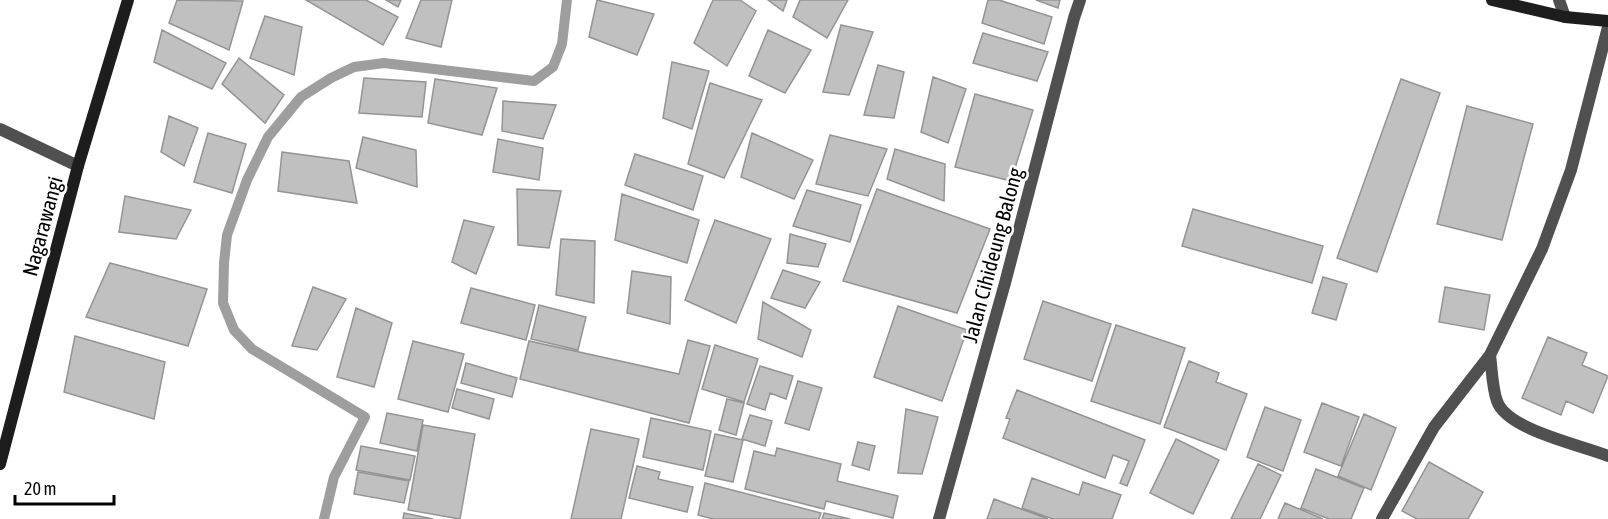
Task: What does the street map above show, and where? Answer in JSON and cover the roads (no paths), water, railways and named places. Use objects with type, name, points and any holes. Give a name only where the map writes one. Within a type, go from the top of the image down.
[{"type":"main road","name":"Nagarawangi","points":[[0,464],[78,166],[128,0]]},
{"type":"main road","points":[[1492,0],[1565,18],[1608,21]]},
{"type":"street","name":"Jalan Cihideung Balong","points":[[939,519],[1005,283],[1080,0]]},
{"type":"street","points":[[1559,0],[1565,18]]},
{"type":"street","points":[[1382,519],[1434,427],[1490,355],[1542,249],[1571,170],[1608,27]]},
{"type":"street","points":[[0,129],[78,166]]},
{"type":"street","points":[[1490,355],[1496,400],[1502,411],[1513,420],[1538,432],[1608,456]]},
{"type":"waterway","points":[[324,519],[334,477],[365,417],[252,349],[234,330],[223,303],[224,263],[227,235],[247,180],[268,137],[301,97],[354,67],[384,63],[534,81],[553,67],[562,44],[567,0]]}]
